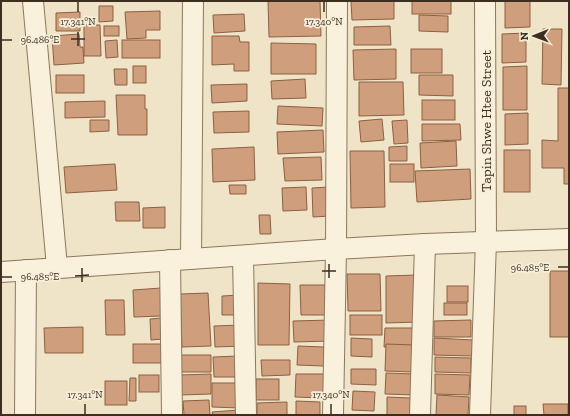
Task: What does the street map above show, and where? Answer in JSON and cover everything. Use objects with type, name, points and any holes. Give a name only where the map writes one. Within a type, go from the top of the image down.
[{"type":"street","points":[[47,1],[33,1],[57,267]]},
{"type":"street","points":[[191,259],[193,1]]},
{"type":"street","points":[[333,415],[336,249],[337,1]]},
{"type":"street","name":"Tapin Shwe Htee Street","points":[[480,415],[486,241],[485,1]]},
{"type":"street","points":[[1,272],[336,249],[486,241],[569,239]]},
{"type":"street","points":[[420,415],[425,244]]},
{"type":"street","points":[[243,256],[246,415]]},
{"type":"street","points":[[170,260],[172,415]]},
{"type":"street","points":[[25,415],[26,270]]},
{"type":"building","points":[[268,1],[320,1],[321,36],[269,37]]},
{"type":"building","points":[[351,1],[394,1],[394,19],[352,20]]},
{"type":"building","points":[[412,1],[451,1],[451,14],[412,14]]},
{"type":"building","points":[[505,1],[530,1],[530,27],[505,28]]},
{"type":"building","points":[[99,6],[113,6],[113,21],[99,22]]},
{"type":"building","points":[[160,11],[160,30],[146,30],[146,38],[127,39],[125,12]]},
{"type":"building","points":[[80,12],[80,31],[56,31],[56,13]]},
{"type":"building","points":[[244,14],[245,31],[214,33],[213,15]]},
{"type":"building","points":[[419,15],[448,16],[448,32],[419,31]]},
{"type":"building","points":[[84,25],[100,25],[101,56],[84,56]]},
{"type":"building","points":[[104,26],[119,26],[119,36],[104,36]]},
{"type":"building","points":[[390,26],[391,45],[354,45],[354,27]]},
{"type":"building","points":[[543,29],[562,29],[561,85],[542,84]]},
{"type":"building","points":[[526,33],[526,62],[502,63],[502,34]]},
{"type":"building","points":[[79,34],[80,47],[83,47],[84,63],[54,65],[52,36]]},
{"type":"building","points":[[212,36],[239,36],[240,42],[249,42],[249,71],[234,71],[234,64],[212,65]]},
{"type":"building","points":[[117,40],[118,57],[106,58],[105,41]]},
{"type":"building","points":[[122,40],[160,40],[160,58],[122,58]]},
{"type":"building","points":[[271,43],[316,44],[316,74],[271,74]]},
{"type":"building","points":[[396,49],[396,79],[354,80],[353,50]]},
{"type":"building","points":[[411,49],[442,49],[442,73],[411,73]]},
{"type":"building","points":[[133,66],[146,66],[146,83],[133,83]]},
{"type":"building","points":[[527,66],[527,110],[503,110],[503,67]]},
{"type":"building","points":[[114,69],[127,69],[127,85],[115,85]]},
{"type":"building","points":[[56,75],[84,75],[84,93],[56,93]]},
{"type":"building","points":[[419,75],[453,75],[453,96],[419,95]]},
{"type":"building","points":[[305,79],[306,98],[272,99],[271,81]]},
{"type":"building","points":[[359,82],[403,82],[404,115],[359,116]]},
{"type":"building","points":[[247,84],[247,101],[212,103],[211,85]]},
{"type":"building","points":[[558,88],[569,88],[569,184],[564,184],[564,168],[542,168],[542,140],[558,141]]},
{"type":"building","points":[[116,95],[145,95],[145,109],[147,109],[147,135],[118,135]]},
{"type":"building","points":[[422,100],[455,100],[455,120],[422,120]]},
{"type":"building","points":[[105,101],[105,117],[65,118],[65,102]]},
{"type":"building","points":[[278,106],[323,108],[322,126],[277,124]]},
{"type":"building","points":[[249,111],[249,132],[214,133],[213,112]]},
{"type":"building","points":[[528,113],[528,144],[505,145],[505,114]]},
{"type":"building","points":[[382,119],[384,140],[361,142],[359,121]]},
{"type":"building","points":[[90,120],[109,120],[109,131],[90,132]]},
{"type":"building","points":[[407,120],[408,143],[394,144],[392,121]]},
{"type":"building","points":[[422,124],[460,124],[461,140],[422,141]]},
{"type":"building","points":[[323,130],[324,152],[278,154],[277,132]]},
{"type":"building","points":[[456,141],[457,166],[421,168],[420,143]]},
{"type":"building","points":[[407,146],[407,161],[389,161],[389,147]]},
{"type":"building","points":[[254,147],[255,180],[213,182],[212,149]]},
{"type":"building","points":[[504,150],[530,150],[530,192],[504,192]]},
{"type":"building","points":[[350,151],[384,151],[385,207],[351,208]]},
{"type":"building","points":[[321,157],[322,180],[285,181],[283,158]]},
{"type":"building","points":[[115,164],[117,190],[66,193],[64,167]]},
{"type":"building","points":[[390,164],[414,164],[414,182],[390,182]]},
{"type":"building","points":[[470,169],[471,199],[417,202],[415,171]]},
{"type":"building","points":[[229,185],[246,185],[246,194],[230,194]]},
{"type":"building","points":[[306,187],[307,210],[283,211],[282,188]]},
{"type":"building","points":[[329,187],[330,216],[313,217],[312,188]]},
{"type":"building","points":[[115,202],[139,202],[140,221],[116,221]]},
{"type":"building","points":[[165,207],[165,228],[143,228],[143,208]]},
{"type":"building","points":[[259,215],[270,215],[271,234],[260,234]]},
{"type":"building","points":[[550,271],[569,271],[569,337],[550,337]]},
{"type":"building","points":[[347,274],[380,274],[381,311],[348,311]]},
{"type":"building","points":[[417,275],[418,322],[386,323],[386,276]]},
{"type":"building","points":[[258,283],[290,284],[289,345],[258,345]]},
{"type":"building","points":[[300,285],[328,285],[329,315],[301,315]]},
{"type":"building","points":[[447,286],[468,286],[468,302],[447,302]]},
{"type":"building","points":[[161,288],[162,316],[134,317],[133,290]]},
{"type":"building","points":[[208,293],[211,346],[182,347],[180,294]]},
{"type":"building","points":[[240,295],[240,315],[222,315],[222,296]]},
{"type":"building","points":[[105,300],[124,300],[125,335],[106,335]]},
{"type":"building","points":[[444,303],[467,303],[467,315],[444,315]]},
{"type":"building","points":[[350,315],[382,315],[382,335],[350,335]]},
{"type":"building","points":[[162,318],[163,339],[151,340],[150,319]]},
{"type":"building","points":[[331,320],[331,341],[294,342],[293,321]]},
{"type":"building","points":[[471,320],[471,337],[434,337],[434,321]]},
{"type":"building","points":[[242,325],[243,346],[215,347],[214,326]]},
{"type":"building","points":[[83,327],[83,353],[45,353],[44,328]]},
{"type":"building","points":[[385,328],[416,328],[416,347],[384,347]]},
{"type":"building","points":[[351,338],[372,339],[372,357],[351,356]]},
{"type":"building","points":[[434,338],[473,340],[472,356],[434,355]]},
{"type":"building","points":[[133,344],[162,344],[162,363],[133,363]]},
{"type":"building","points":[[386,344],[414,345],[413,372],[385,371]]},
{"type":"building","points":[[298,346],[324,347],[324,366],[297,365]]},
{"type":"building","points":[[178,355],[211,355],[211,372],[179,372]]},
{"type":"building","points":[[239,356],[240,377],[214,377],[213,357]]},
{"type":"building","points":[[435,357],[471,358],[471,373],[435,372]]},
{"type":"building","points":[[261,360],[290,360],[290,375],[262,376]]},
{"type":"building","points":[[351,369],[376,369],[376,385],[351,384]]},
{"type":"building","points":[[386,373],[415,374],[414,395],[385,394]]},
{"type":"building","points":[[211,374],[211,394],[180,395],[179,375]]},
{"type":"building","points":[[296,374],[325,374],[324,398],[295,397]]},
{"type":"building","points":[[435,374],[470,375],[469,395],[435,394]]},
{"type":"building","points":[[139,375],[159,375],[159,392],[139,392]]},
{"type":"building","points":[[130,378],[136,378],[136,401],[129,401]]},
{"type":"building","points":[[256,379],[279,379],[279,400],[256,400]]},
{"type":"building","points":[[105,381],[127,381],[127,405],[105,405]]},
{"type":"building","points":[[212,383],[240,383],[240,408],[212,407]]},
{"type":"building","points":[[353,391],[375,392],[374,411],[352,410]]},
{"type":"building","points":[[437,395],[469,397],[468,415],[436,415]]},
{"type":"building","points":[[387,397],[412,398],[412,415],[387,415]]},
{"type":"building","points":[[209,400],[210,415],[184,415],[183,401]]},
{"type":"building","points":[[296,401],[320,402],[320,415],[296,415]]},
{"type":"building","points":[[287,402],[287,415],[257,415],[257,403]]},
{"type":"building","points":[[543,404],[568,404],[568,415],[544,415]]},
{"type":"building","points":[[514,406],[526,406],[526,415],[514,415]]},
{"type":"building","points":[[239,410],[239,415],[213,415],[212,412]]}]
